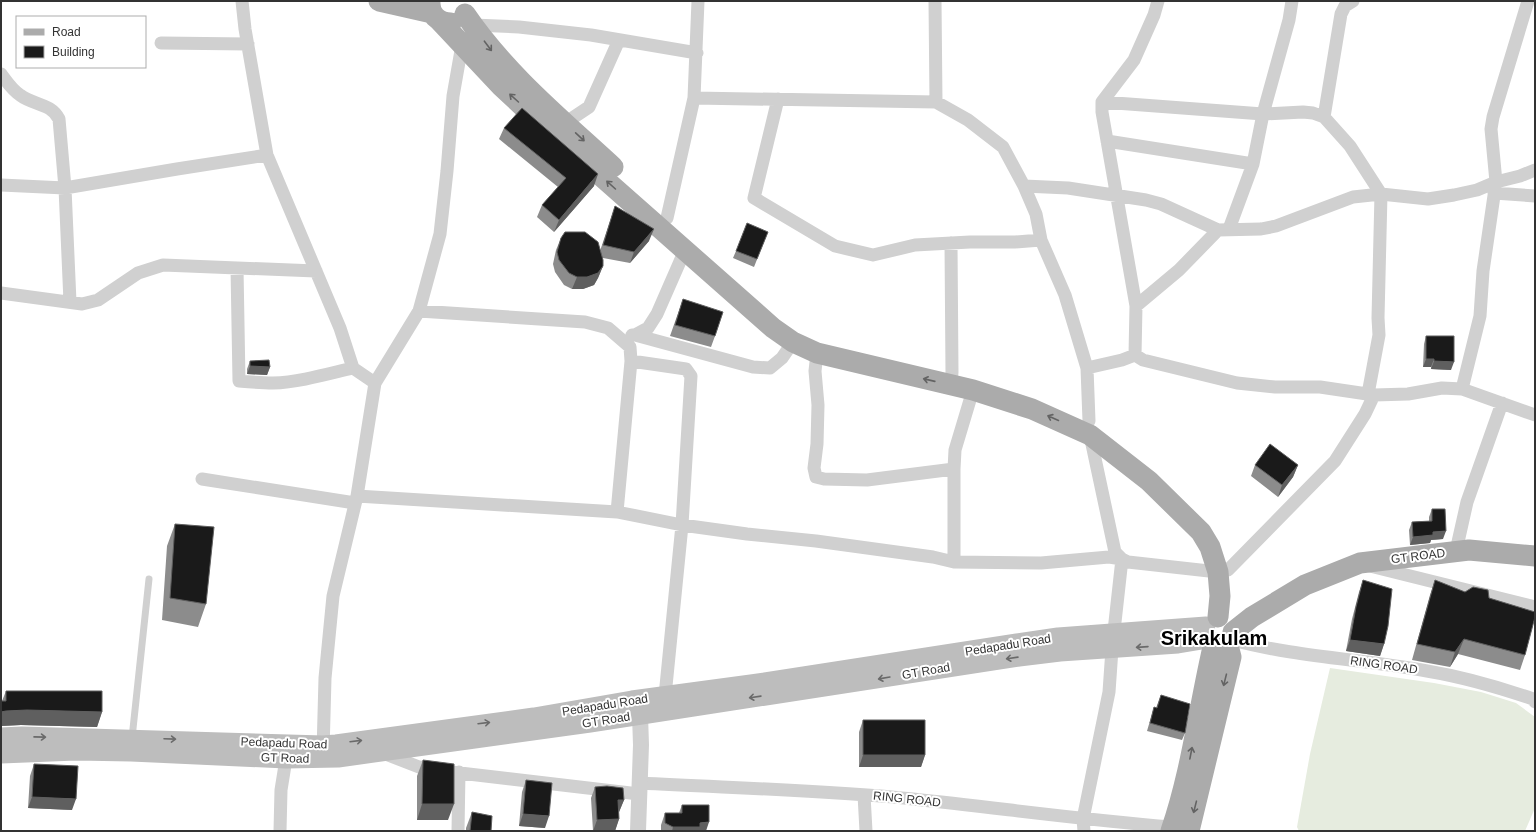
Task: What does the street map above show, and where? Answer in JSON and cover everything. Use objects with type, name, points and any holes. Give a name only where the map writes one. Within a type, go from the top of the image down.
[{"type":"main road","points":[[379,1],[434,12],[444,22],[458,21],[468,13],[494,53],[565,123],[762,305],[788,326],[828,345],[931,366],[973,390],[1090,428],[1115,438],[1173,486],[1185,498],[1215,536],[1225,556],[1223,571],[1229,598],[1221,631],[1231,657],[1177,830]]},
{"type":"main road","points":[[434,12],[462,45],[506,91],[773,328],[793,342],[817,352],[952,378],[961,373],[1070,410],[1090,428]]},
{"type":"main road","name":"GT ROAD","points":[[1221,631],[1252,617],[1305,585],[1360,563],[1469,550],[1535,556]]},
{"type":"main road","name":"GT Road","points":[[1,754],[76,751],[286,759],[323,752],[381,753],[590,723],[636,708],[840,686],[1012,658],[1060,652],[1113,641],[1178,644],[1221,631]]},
{"type":"main road","name":"Pedapadu Road","points":[[1,737],[132,738],[323,752],[534,717],[636,708],[665,696],[1017,643],[1113,641]]},
{"type":"street","points":[[242,1],[245,29],[267,155],[340,328],[353,368],[375,383]]},
{"type":"street","points":[[667,218],[694,98],[698,1]]},
{"type":"street","points":[[935,1],[936,102]]},
{"type":"street","points":[[1135,356],[1136,306],[1102,112],[1102,102],[1134,60],[1154,15],[1158,1]]},
{"type":"street","points":[[1136,306],[1223,230],[1253,164],[1262,114],[1289,20],[1292,1]]},
{"type":"street","points":[[1324,117],[1341,14],[1345,6],[1353,1]]},
{"type":"street","points":[[1462,389],[1480,316],[1484,271],[1495,187],[1492,129],[1493,117],[1528,1]]},
{"type":"street","points":[[468,13],[519,27],[618,40],[696,53]]},
{"type":"street","points":[[565,123],[589,106],[618,40]]},
{"type":"street","points":[[161,43],[248,44]]},
{"type":"street","points":[[323,752],[325,678],[332,604],[356,499],[375,383],[419,312],[440,234],[453,96],[462,45]]},
{"type":"street","points":[[1,74],[13,89],[21,96],[50,108],[56,112],[59,119],[65,188],[70,302]]},
{"type":"street","points":[[694,98],[936,102],[968,120],[1003,147],[1024,186],[1036,214],[1041,240],[1065,295],[1087,368],[1090,428],[1115,552],[1122,559],[1128,562],[1223,571],[1335,461],[1365,414],[1371,395],[1379,335],[1378,318],[1381,194],[1350,146],[1324,117],[1313,113],[1262,114],[1102,102]]},
{"type":"street","points":[[778,99],[754,198],[835,246],[873,255],[916,245],[1041,240]]},
{"type":"street","points":[[1108,141],[1253,164]]},
{"type":"street","points":[[1,185],[65,188],[267,155]]},
{"type":"street","points":[[1024,186],[1068,188],[1146,200],[1161,204],[1223,230],[1260,229],[1276,226],[1353,197],[1381,194],[1428,199],[1454,196],[1495,187],[1535,170]]},
{"type":"street","points":[[1495,187],[1535,196]]},
{"type":"street","points":[[950,243],[952,378]]},
{"type":"street","points":[[618,337],[635,335],[648,328],[657,314],[685,250]]},
{"type":"street","points":[[1,293],[82,304],[98,300],[138,273],[163,265],[316,271]]},
{"type":"street","points":[[237,268],[239,381],[274,383],[323,375],[353,368]]},
{"type":"street","points":[[419,312],[585,322],[608,328],[630,347],[631,361],[617,512]]},
{"type":"street","points":[[635,335],[753,367],[770,368],[782,358],[793,342]]},
{"type":"street","points":[[817,352],[815,371],[818,405],[817,444],[814,468],[816,477],[824,479],[866,480],[954,469]]},
{"type":"street","points":[[1087,368],[1135,356],[1142,360],[1237,383],[1275,387],[1320,387],[1371,395],[1408,394],[1442,388],[1462,389],[1535,415]]},
{"type":"street","points":[[631,361],[686,369],[691,376],[682,525],[665,696]]},
{"type":"street","points":[[954,562],[954,469],[956,450],[973,390]]},
{"type":"street","points":[[1456,551],[1467,502],[1502,403]]},
{"type":"street","points":[[202,479],[356,499],[617,512],[682,525],[747,534],[816,541],[933,557],[954,562],[1040,563],[1108,557],[1122,559]]},
{"type":"street","points":[[1083,825],[1109,692],[1122,559]]},
{"type":"street","points":[[1360,563],[1535,607]]},
{"type":"street","name":"RING ROAD","points":[[1221,631],[1274,650],[1427,670],[1493,685],[1535,702]]},
{"type":"street","points":[[636,708],[641,745],[638,831]]},
{"type":"street","name":"RING ROAD","points":[[381,753],[419,767],[459,772],[640,789],[864,795],[912,799],[1083,825],[1177,830]]},
{"type":"street","points":[[280,831],[281,790],[286,759]]},
{"type":"street","points":[[458,831],[459,772]]},
{"type":"street","points":[[864,795],[866,831]]},
{"type":"lane","points":[[132,738],[149,580]]},
{"type":"shaded area","points":[[1330,668],[1434,683],[1481,692],[1516,703],[1535,717],[1535,808],[1525,831],[1299,831],[1297,827],[1310,754]]},
{"type":"building","points":[[522,108],[598,174],[559,220],[542,205],[566,178],[504,128]]},
{"type":"building","points":[[615,206],[654,229],[634,252],[603,245]]},
{"type":"building","points":[[747,223],[768,232],[757,259],[736,251]]},
{"type":"building","points":[[565,232],[585,232],[598,242],[603,260],[603,266],[598,273],[587,277],[577,277],[569,273],[559,260],[557,252],[561,238]]},
{"type":"building","points":[[683,299],[723,312],[715,336],[675,325]]},
{"type":"building","points":[[1426,336],[1454,336],[1454,362],[1426,359]]},
{"type":"building","points":[[269,360],[270,367],[250,366],[250,361]]},
{"type":"building","points":[[1270,444],[1298,465],[1282,485],[1255,465]]},
{"type":"building","points":[[1432,509],[1445,509],[1446,531],[1433,532],[1433,535],[1413,537],[1412,522],[1432,521]]},
{"type":"building","points":[[175,524],[214,527],[206,604],[170,598]]},
{"type":"building","points":[[1363,580],[1392,589],[1388,626],[1384,644],[1350,640]]},
{"type":"building","points":[[1435,580],[1465,592],[1473,587],[1488,590],[1489,598],[1535,612],[1525,655],[1464,639],[1455,652],[1417,644]]},
{"type":"building","points":[[6,691],[102,691],[102,712],[27,710],[1,712],[1,701],[6,701]]},
{"type":"building","points":[[1161,695],[1190,704],[1185,733],[1150,723],[1154,707],[1157,708]]},
{"type":"building","points":[[863,720],[925,720],[925,755],[863,755]]},
{"type":"building","points":[[423,760],[454,764],[454,804],[422,804]]},
{"type":"building","points":[[34,764],[78,766],[76,799],[32,797]]},
{"type":"building","points":[[526,780],[552,783],[549,816],[523,814]]},
{"type":"building","points":[[607,786],[623,788],[624,800],[618,800],[619,819],[597,820],[595,787]]},
{"type":"building","points":[[682,805],[709,805],[709,822],[700,823],[700,827],[673,827],[665,823],[665,813],[682,813]]},
{"type":"building","points":[[472,812],[492,816],[491,831],[470,831]]},
{"type":"district","name":"Srikakulam","points":[[1214,638]]}]
